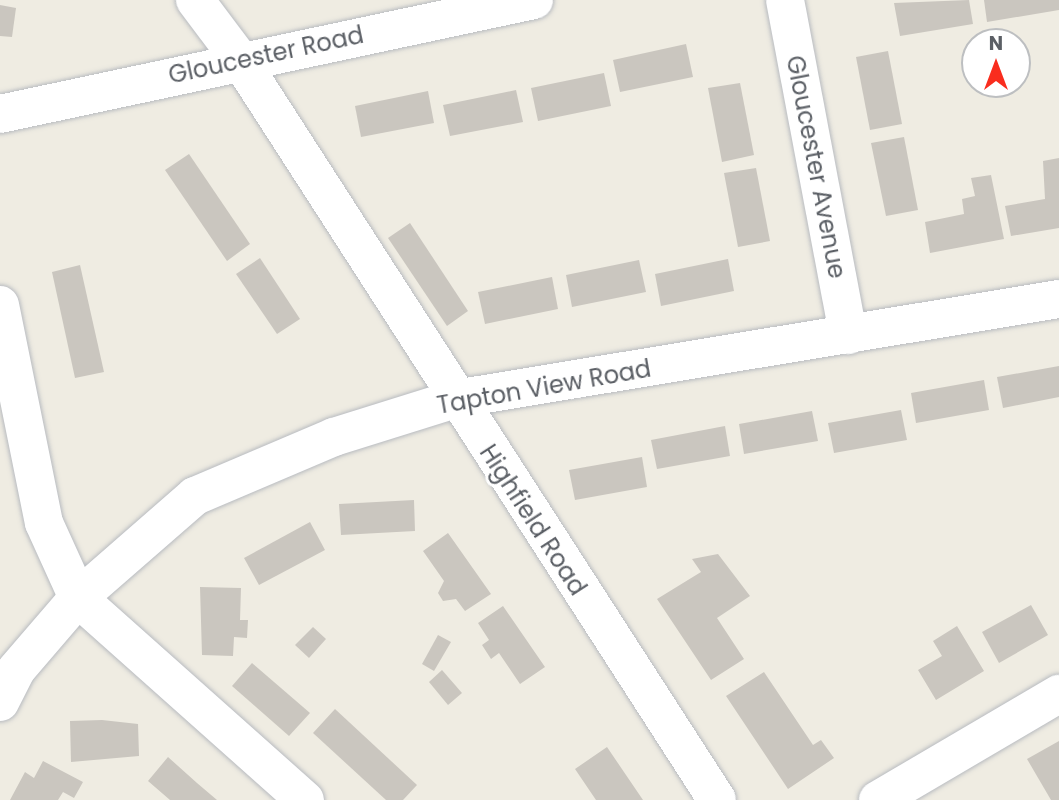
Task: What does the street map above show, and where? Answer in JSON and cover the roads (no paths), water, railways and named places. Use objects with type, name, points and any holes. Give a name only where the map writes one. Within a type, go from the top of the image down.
[{"type":"street","name":"Highfield Road","points":[[195,0],[240,60],[455,400],[717,800]]},
{"type":"street","name":"Gloucester Road","points":[[0,114],[240,60],[534,0]]},
{"type":"street","name":"Gloucester Avenue","points":[[785,0],[848,335]]},
{"type":"street","name":"Tapton View Road","points":[[0,702],[16,670],[78,598],[195,496],[334,437],[455,400],[1059,299]]},
{"type":"street","points":[[0,305],[44,523],[78,598],[305,800]]},
{"type":"street","points":[[878,800],[1059,694]]}]
